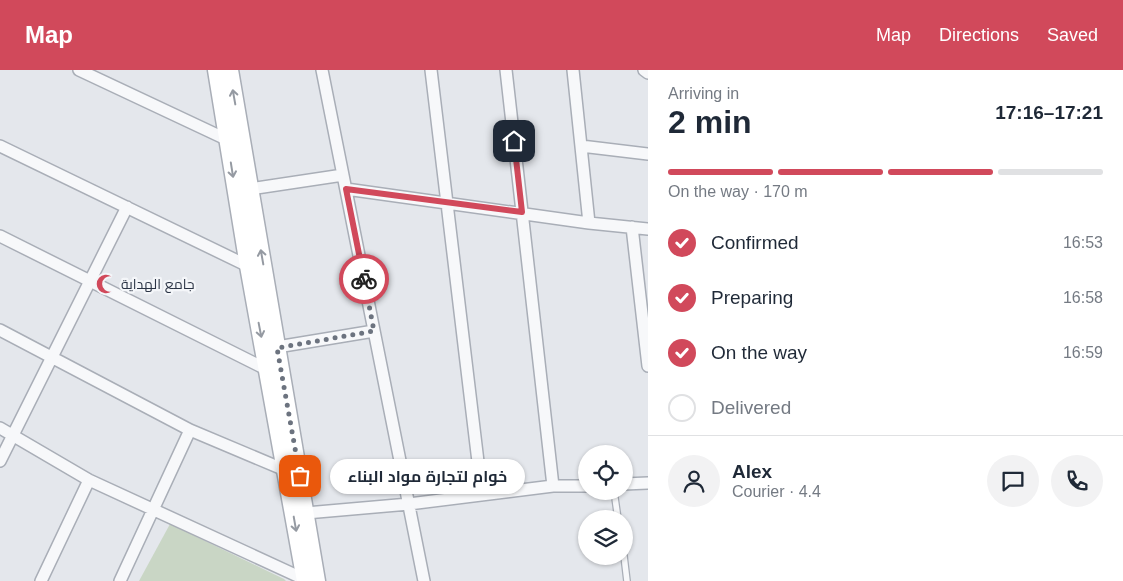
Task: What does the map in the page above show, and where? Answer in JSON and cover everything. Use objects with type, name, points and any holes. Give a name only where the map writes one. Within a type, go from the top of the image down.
[{"type":"main road","points":[[216,70],[248,266],[285,470],[309,581]]},
{"type":"main road","points":[[230,70],[306,513],[309,581]]},
{"type":"street","points":[[79,70],[228,140]]},
{"type":"street","points":[[322,70],[424,581]]},
{"type":"street","points":[[431,70],[482,495]]},
{"type":"street","points":[[506,70],[553,486]]},
{"type":"street","points":[[573,70],[589,223]]},
{"type":"street","points":[[644,70],[648,73]]},
{"type":"street","points":[[0,146],[248,266]]},
{"type":"street","points":[[581,146],[648,154]]},
{"type":"street","points":[[250,190],[343,175]]},
{"type":"street","points":[[346,189],[522,212],[589,223],[648,229]]},
{"type":"street","points":[[0,461],[127,207]]},
{"type":"street","points":[[632,227],[644,310],[648,366]]},
{"type":"street","points":[[0,236],[268,370]]},
{"type":"street","points":[[0,330],[190,430],[285,470]]},
{"type":"street","points":[[277,348],[374,331]]},
{"type":"street","points":[[0,428],[89,480],[152,511],[309,581]]},
{"type":"street","points":[[120,581],[190,430]]},
{"type":"street","points":[[41,581],[89,480]]},
{"type":"street","points":[[633,484],[648,483]]},
{"type":"street","points":[[306,513],[409,504],[553,486],[578,486]]},
{"type":"lane","points":[[625,565],[627,581]]},
{"type":"green space","points":[[170,524],[284,579],[286,581],[139,581]]},
{"type":"way so far","points":[[300,476],[277,348],[374,331],[364,279]]},
{"type":"place","name":"جامع الهداية","points":[[106,284]]},
{"type":"place","name":"خوام لتجارة مواد البناء","points":[[300,476]]},
{"type":"route","points":[[364,279],[346,189],[522,212],[514,141]]}]
